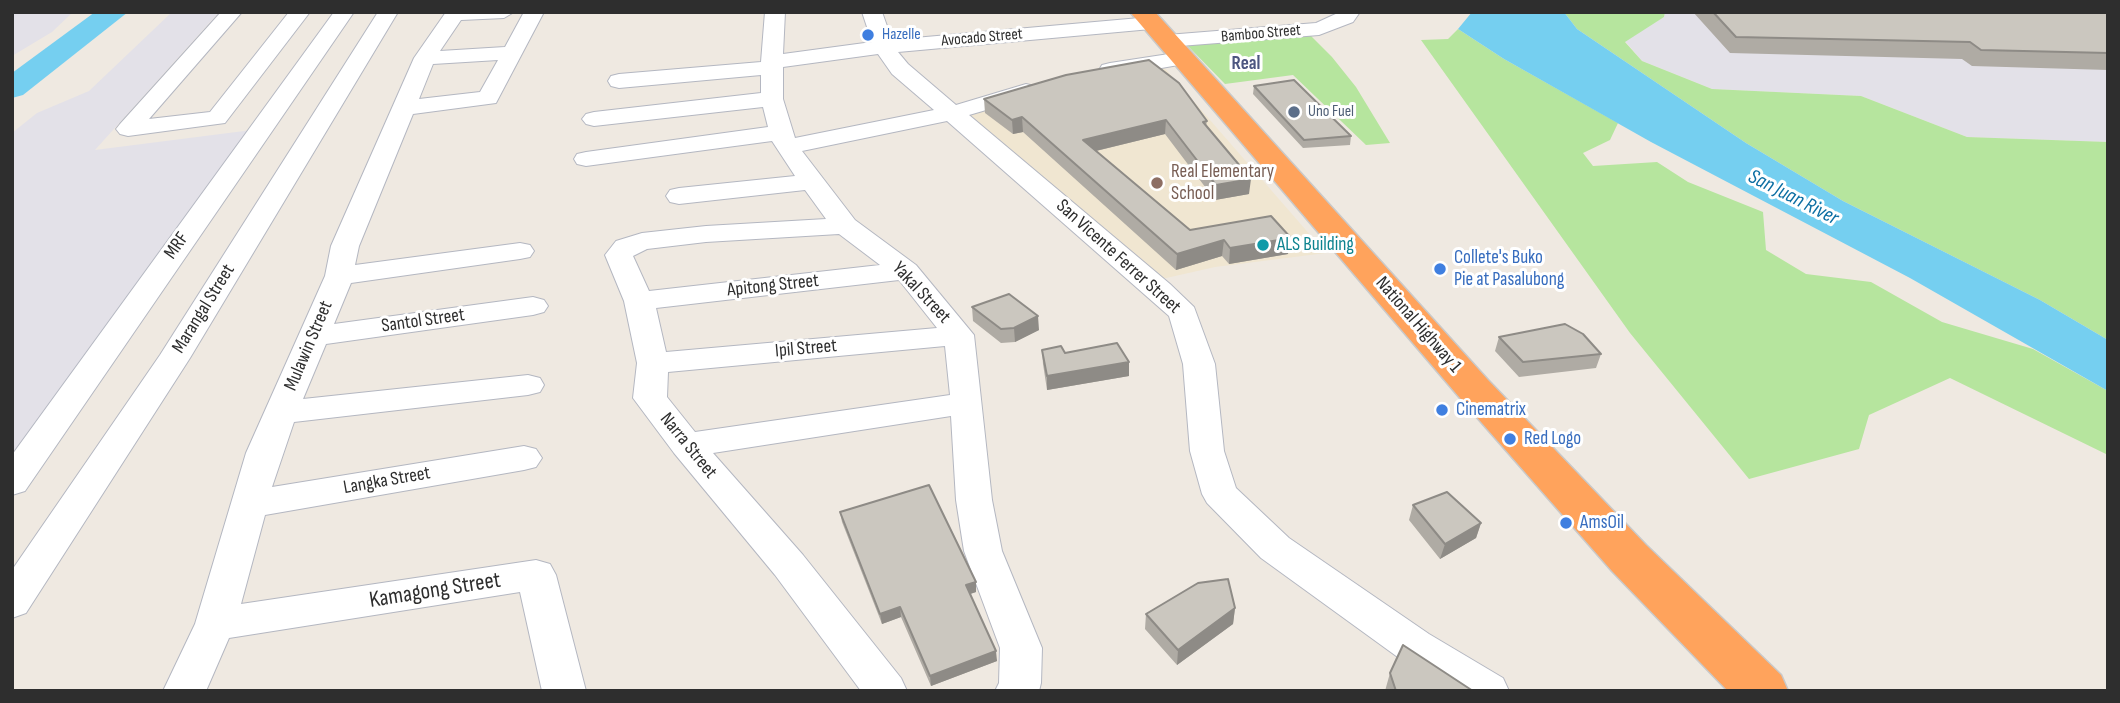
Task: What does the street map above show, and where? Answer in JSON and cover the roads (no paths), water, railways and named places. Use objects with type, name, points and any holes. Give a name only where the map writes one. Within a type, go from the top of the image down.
[{"type":"highway","name":"National Highway 1","points":[[1155,26],[1474,389],[1629,558],[1762,691]]},
{"type":"street","points":[[232,12],[128,129],[217,118],[300,12]]},
{"type":"street","name":"MRF","points":[[12,482],[344,12]]},
{"type":"street","name":"Marangal Street","points":[[12,602],[174,358],[388,12]]},
{"type":"street","points":[[456,13],[504,12]]},
{"type":"street","points":[[402,108],[488,98],[534,12]]},
{"type":"street","name":"Yakal Street","points":[[775,12],[771,65],[772,99],[784,140],[845,226],[906,271],[959,335],[974,500],[983,551],[1021,649],[1020,683],[1017,691]]},
{"type":"street","name":"San Vicente Ferrer Street","points":[[872,12],[884,47],[900,69],[1160,290],[1183,313],[1199,364],[1207,450],[1220,494],[1275,548],[1413,646],[1488,691]]},
{"type":"street","name":"Bamboo Street","points":[[1155,26],[1319,29],[1346,18],[1350,12]]},
{"type":"street","name":"Mulawin Street","points":[[184,691],[215,624],[264,453],[339,276],[345,246],[425,58],[456,13]]},
{"type":"street","points":[[1085,75],[1155,26]]},
{"type":"street","name":"Avocado Street","points":[[619,81],[771,65],[884,47],[1155,26]]},
{"type":"street","points":[[425,58],[510,53]]},
{"type":"street","points":[[586,159],[784,140],[952,113],[1049,84]]},
{"type":"street","points":[[594,119],[772,99]]},
{"type":"street","points":[[679,196],[812,182]]},
{"type":"street","name":"Narra Street","points":[[845,226],[706,234],[642,241],[626,247],[619,256],[639,301],[653,363],[650,398],[686,445],[789,565],[886,691]]},
{"type":"street","points":[[339,276],[520,251]]},
{"type":"street","name":"Apitong Street","points":[[639,301],[906,271]]},
{"type":"street","name":"Santol Street","points":[[314,336],[533,306]]},
{"type":"street","name":"Ipil Street","points":[[653,363],[959,335]]},
{"type":"street","points":[[280,413],[528,385]]},
{"type":"street","points":[[686,445],[967,403]]},
{"type":"street","name":"Langka Street","points":[[250,504],[524,458]]},
{"type":"street","name":"Kamagong Street","points":[[215,624],[536,575],[564,691]]},
{"type":"water","name":"San Juan River","points":[[1472,12],[1564,12],[1577,29],[1746,143],[1843,201],[2040,300],[2108,340],[2108,391],[1910,278],[1651,142],[1504,59],[1458,29]]},
{"type":"waterway","points":[[12,88],[114,12]]},
{"type":"place","name":"Hazelle","points":[[868,35]]},
{"type":"place","name":"Uno Fuel","points":[[1294,112]]},
{"type":"place","name":"Real Elementary School","points":[[1157,183]]},
{"type":"place","name":"ALS Building","points":[[1263,245]]},
{"type":"place","name":"Collete's Buko Pie at Pasalubong","points":[[1440,269]]},
{"type":"place","name":"Cinematrix","points":[[1442,410]]},
{"type":"place","name":"Red Logo","points":[[1510,439]]},
{"type":"place","name":"AmsOil","points":[[1566,523]]},
{"type":"district","name":"Real","points":[[1246,64]]}]
